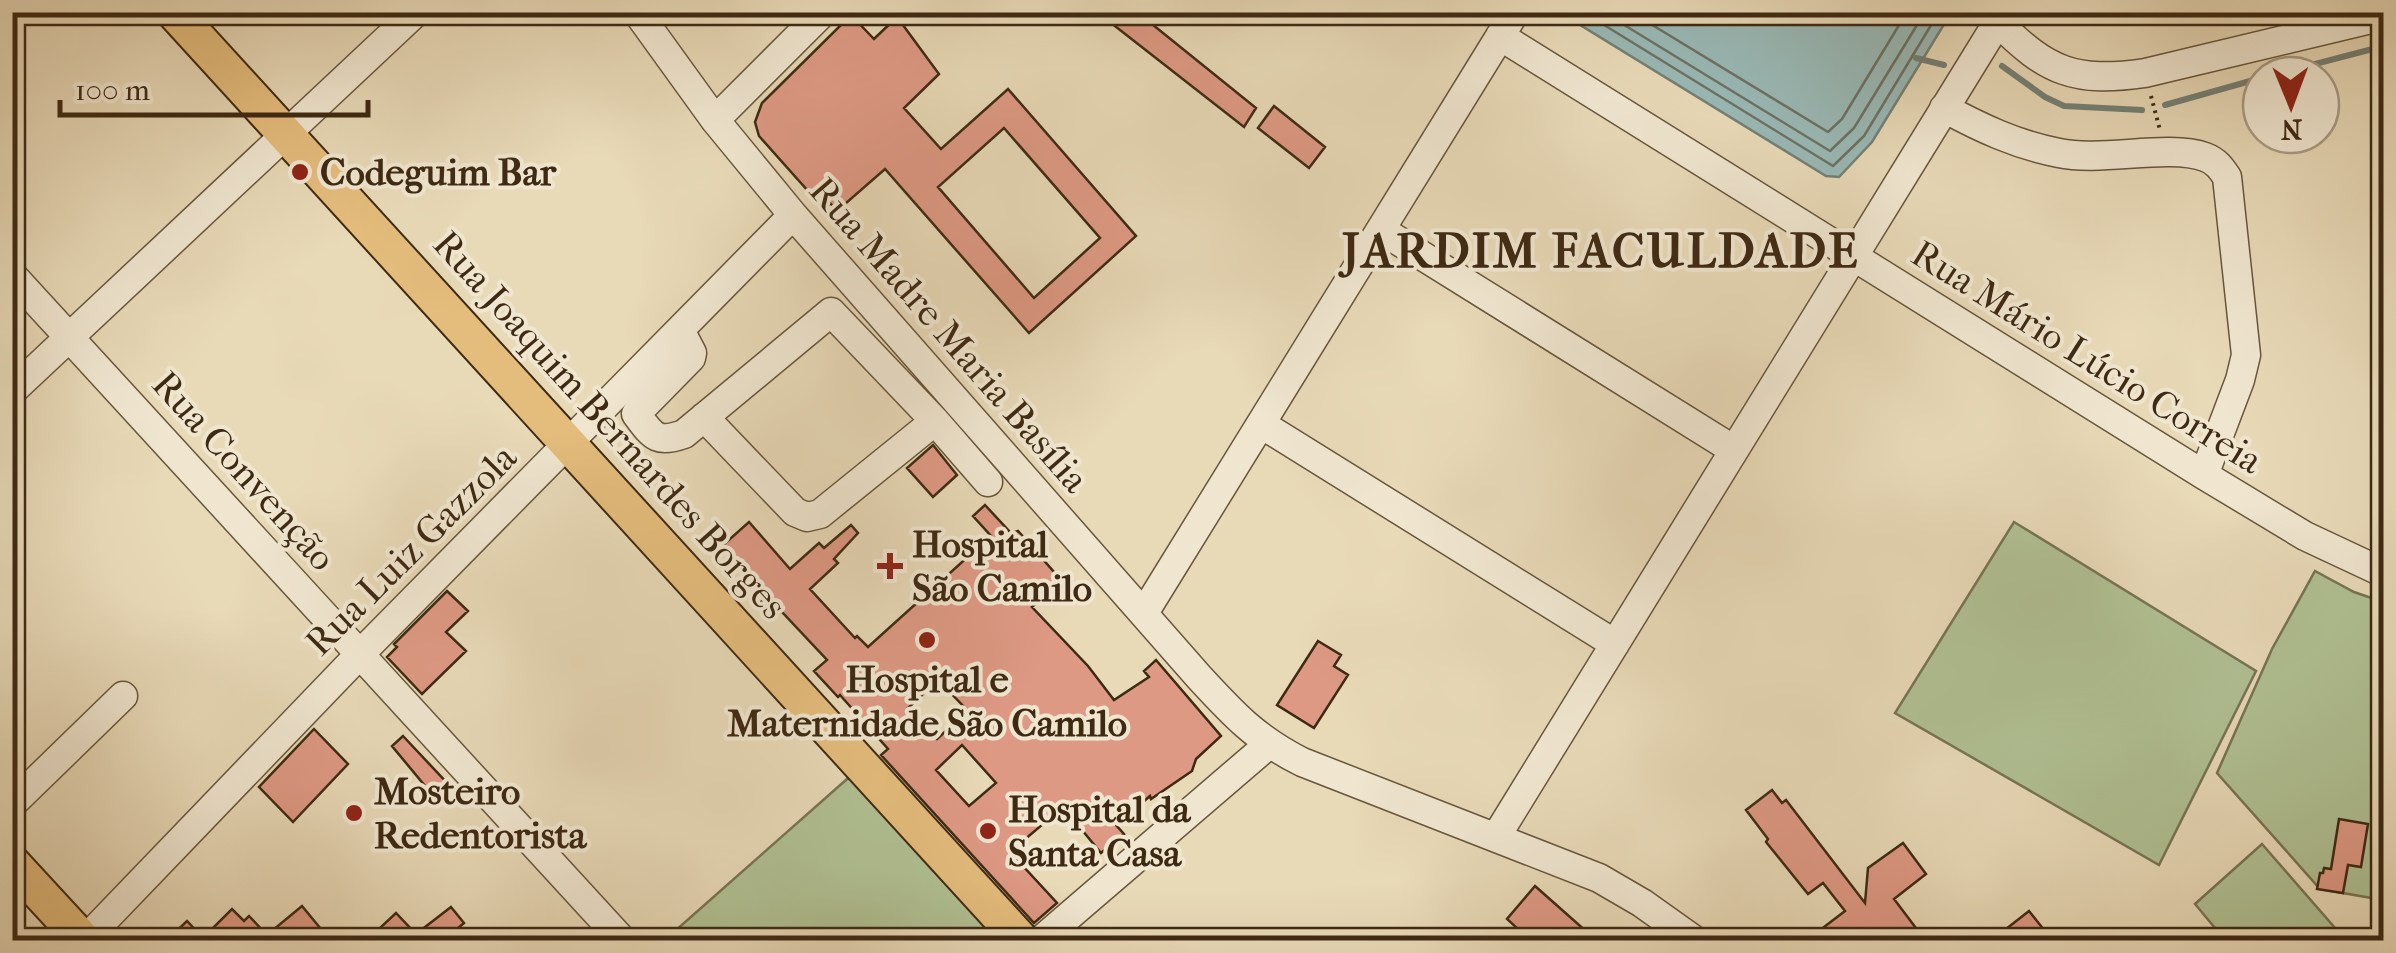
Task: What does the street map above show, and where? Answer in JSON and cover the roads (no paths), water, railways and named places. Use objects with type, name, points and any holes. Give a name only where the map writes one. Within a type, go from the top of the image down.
[{"type":"main road","name":"Rua Joaquim Bernardes Borges","points":[[174,12],[1022,940]]},
{"type":"main road","points":[[12,863],[84,940]]},
{"type":"street","points":[[12,391],[416,12]]},
{"type":"street","name":"Rua Madre Maria Basília","points":[[637,12],[715,120],[793,215],[1232,712],[1268,745],[1351,783],[1599,878],[1642,902],[1694,940]]},
{"type":"street","points":[[715,120],[822,12]]},
{"type":"street","points":[[1496,837],[2001,17],[2026,51],[2058,69],[2107,76],[2145,73],[2384,16]]},
{"type":"street","points":[[1144,613],[1508,24]]},
{"type":"street","name":"Rua Mário Lúcio Correia","points":[[1508,24],[1854,256],[2204,475],[2328,548],[2384,574]]},
{"type":"street","points":[[1944,108],[1988,132],[2064,155],[2191,154],[2218,164],[2227,177],[2246,355],[2204,475]]},
{"type":"street","name":"Rua Luiz Gazzola","points":[[84,940],[568,443],[626,405],[680,330],[793,215]]},
{"type":"street","points":[[1381,230],[1734,450]]},
{"type":"street","name":"Rua Convenção","points":[[12,274],[622,940]]},
{"type":"street","points":[[626,405],[653,437],[668,440],[684,434],[831,312],[988,482]]},
{"type":"street","points":[[704,417],[795,512],[807,517],[820,514],[935,421]]},
{"type":"street","points":[[1261,424],[1615,644]]},
{"type":"street","points":[[12,804],[122,696]]},
{"type":"street","points":[[1041,940],[1268,745]]},
{"type":"water","points":[[1571,13],[1951,13],[1872,142],[1839,177],[1826,176],[1577,23]]},
{"type":"waterway","points":[[2341,57],[2384,46]]},
{"type":"waterway","points":[[1916,58],[1944,65]]},
{"type":"waterway","points":[[2002,66],[2064,106],[2142,110]]},
{"type":"waterway","points":[[2165,105],[2241,84]]},
{"type":"place","name":"Codeguim Bar","points":[[300,172]]},
{"type":"place","name":"Hospital São Camilo","points":[[890,566]]},
{"type":"place","name":"Hospital e Maternidade São Camilo","points":[[927,640]]},
{"type":"place","name":"Mosteiro Redentorista","points":[[354,813]]},
{"type":"place","name":"Hospital da Santa Casa","points":[[988,831]]},
{"type":"district","name":"JARDIM FACULDADE","points":[[1601,251]]}]
